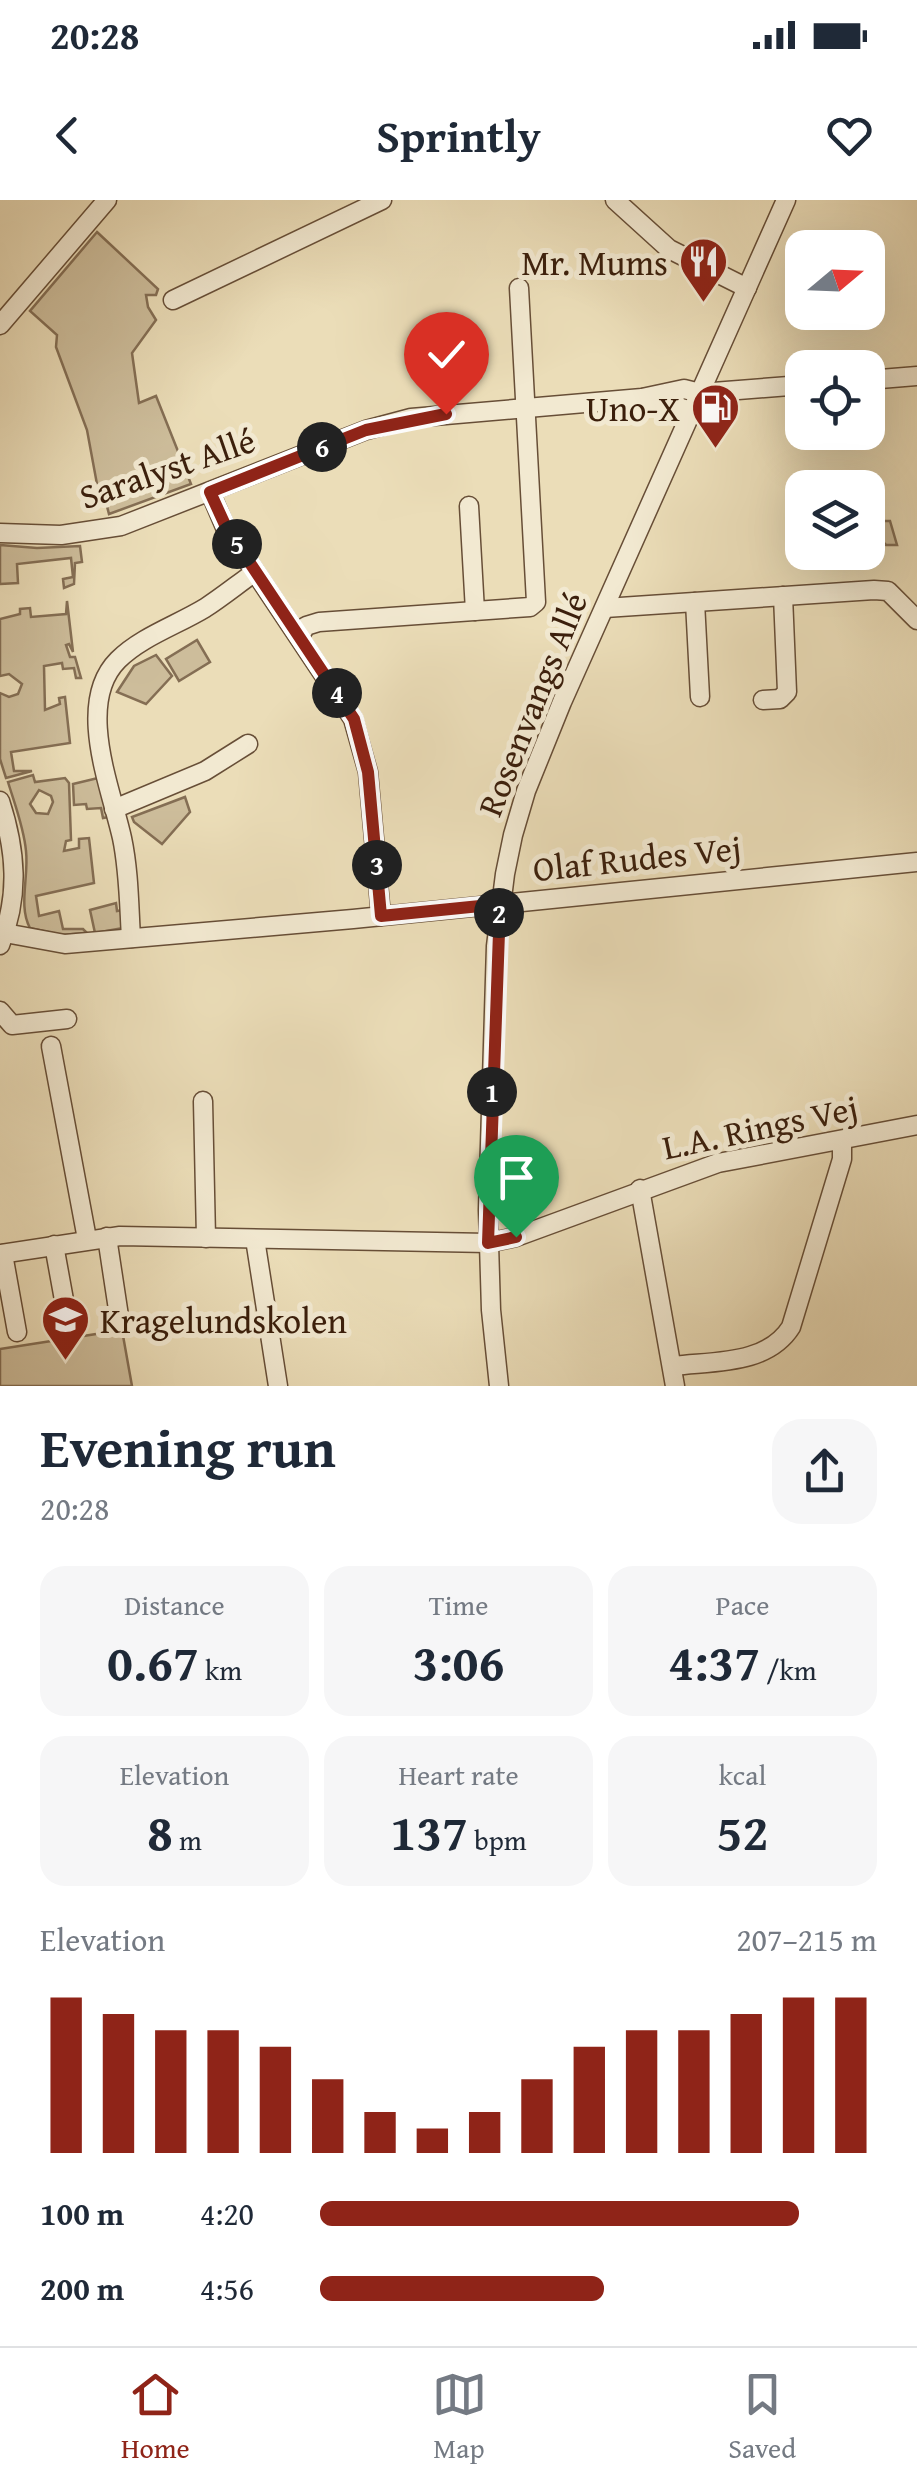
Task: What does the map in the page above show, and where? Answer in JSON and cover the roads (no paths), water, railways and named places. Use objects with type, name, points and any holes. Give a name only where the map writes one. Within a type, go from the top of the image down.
[{"type":"street","points":[[0,325],[107,200]]},
{"type":"street","points":[[173,300],[382,200]]},
{"type":"street","points":[[615,200],[669,249],[747,288]]},
{"type":"street","name":"Rosenvangs Allé","points":[[499,1386],[488,1243],[504,874],[526,791],[786,200]]},
{"type":"street","points":[[299,637],[306,626],[319,622],[530,606],[538,596],[519,288]]},
{"type":"street","points":[[885,379],[917,376]]},
{"type":"street","name":"Saralyst Allé","points":[[0,533],[61,536],[121,526],[380,426],[430,416],[642,398],[684,388],[696,402],[785,388]]},
{"type":"street","points":[[210,492],[226,527],[348,710],[360,736],[368,772],[381,916]]},
{"type":"street","points":[[470,506],[475,610]]},
{"type":"street","points":[[131,938],[126,862],[101,757],[98,725],[107,674],[126,653],[207,607],[255,572]]},
{"type":"street","points":[[606,608],[874,590],[888,592],[917,620]]},
{"type":"street","points":[[763,700],[780,699],[787,692],[783,596]]},
{"type":"street","points":[[695,602],[700,697]]},
{"type":"street","points":[[114,809],[205,771],[248,744]]},
{"type":"street","points":[[0,801],[14,862],[14,896],[3,939]]},
{"type":"street","name":"Olaf Rudes Vej","points":[[3,939],[65,944],[917,862]]},
{"type":"street","points":[[0,1011],[12,1025],[67,1019]]},
{"type":"street","points":[[52,1046],[87,1239]]},
{"type":"street","points":[[202,1101],[206,1238]]},
{"type":"street","name":"L.A. Rings Vej","points":[[16,1332],[2,1254],[107,1237],[488,1243],[516,1237],[718,1163],[917,1125]]},
{"type":"street","points":[[674,1366],[752,1355],[782,1342],[842,1159],[842,1142]]},
{"type":"street","points":[[640,1189],[675,1386]]},
{"type":"street","points":[[107,1237],[119,1316]]},
{"type":"street","points":[[255,1239],[278,1386]]},
{"type":"street","points":[[54,1245],[68,1322]]},
{"type":"place","name":"Mr. Mums","points":[[703,304]]},
{"type":"place","name":"Uno-X","points":[[715,450]]},
{"type":"place","name":"Kragelundskolen","points":[[65,1362]]}]
